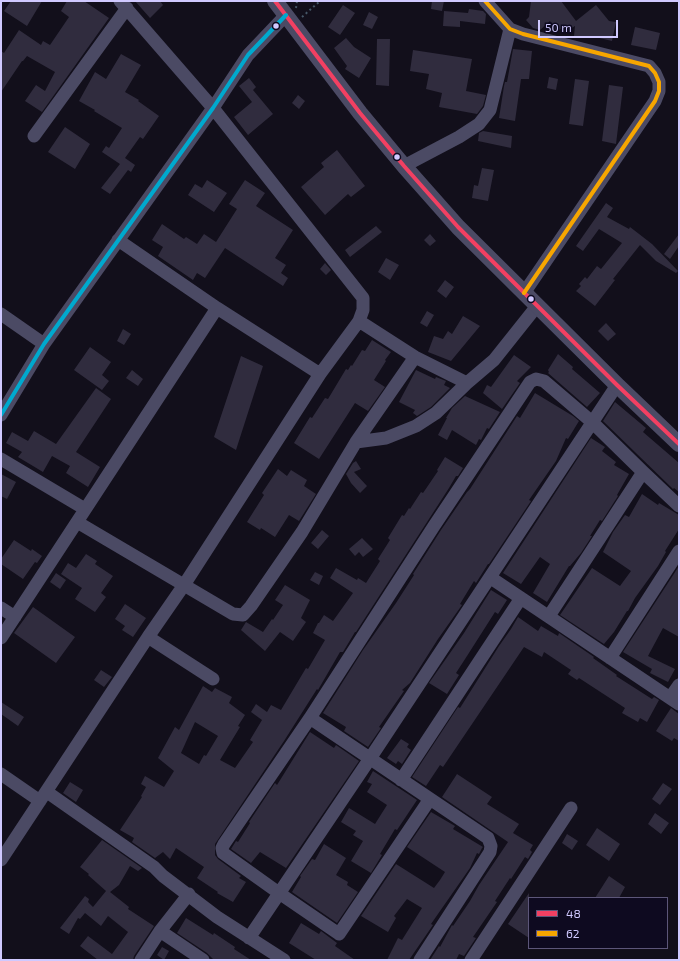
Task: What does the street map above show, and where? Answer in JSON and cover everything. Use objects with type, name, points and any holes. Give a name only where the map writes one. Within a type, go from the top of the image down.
[{"type":"street","points":[[275,1],[360,113],[458,227],[617,385],[679,444]]},
{"type":"street","points":[[485,1],[510,29],[523,34],[649,66],[655,73],[659,82],[659,91],[655,101],[524,293]]},
{"type":"street","points":[[1,860],[148,636],[184,585],[320,374],[359,321],[363,310],[363,298],[213,108],[124,5],[34,136]]},
{"type":"street","points":[[1,415],[44,344],[213,108],[248,55],[290,20]]},
{"type":"street","points":[[404,166],[460,137],[479,124],[490,110],[510,29]]},
{"type":"street","points":[[118,240],[217,308],[320,374]]},
{"type":"street","points":[[356,442],[386,438],[416,426],[436,413],[467,383],[494,360],[537,306]]},
{"type":"street","points":[[1,638],[217,308]]},
{"type":"street","points":[[1,314],[44,344]]},
{"type":"street","points":[[359,321],[415,357],[467,383]]},
{"type":"street","points":[[77,522],[233,614],[243,615],[251,606],[302,532],[356,442],[415,357]]},
{"type":"street","points":[[430,798],[339,934],[223,853],[222,848],[310,718],[438,520],[530,382],[536,379],[544,381],[592,422],[642,472],[679,506]]},
{"type":"street","points":[[249,938],[491,578],[617,385]]},
{"type":"street","points":[[1,459],[85,509]]},
{"type":"street","points":[[549,616],[642,472]]},
{"type":"street","points":[[610,658],[679,551]]},
{"type":"street","points":[[491,578],[674,701],[679,685]]},
{"type":"street","points":[[401,780],[521,598]]},
{"type":"street","points":[[1,608],[15,617]]},
{"type":"street","points":[[148,636],[213,679]]},
{"type":"street","points":[[310,718],[369,760],[430,798],[488,838],[491,846],[490,852],[420,960]]},
{"type":"street","points":[[1,774],[43,797],[154,867],[162,876],[189,894],[217,917],[284,960]]},
{"type":"street","points":[[472,960],[571,808]]},
{"type":"street","points":[[141,960],[160,931],[189,894]]},
{"type":"street","points":[[160,931],[203,960]]},
{"type":"path","points":[[290,20],[320,1]]},
{"type":"building","points":[[11,1],[42,1],[27,26],[4,11]]},
{"type":"building","points":[[67,1],[84,1],[109,18],[42,112],[25,101],[36,85],[45,91],[55,72],[27,56],[1,92],[1,51],[4,53],[19,30],[41,45],[43,41],[50,45],[69,17],[61,11]]},
{"type":"building","points":[[135,1],[160,1],[163,5],[150,18]]},
{"type":"building","points":[[432,1],[444,1],[442,11],[431,9]]},
{"type":"building","points":[[531,1],[561,1],[576,21],[596,5],[609,21],[616,22],[612,41],[591,36],[574,36],[575,26],[563,33],[561,29],[556,31],[550,21],[540,30],[533,28],[526,20],[529,17]]},
{"type":"building","points":[[343,5],[355,13],[340,35],[328,27]]},
{"type":"building","points":[[469,9],[483,11],[486,14],[485,24],[460,21],[460,27],[443,26],[444,11],[468,13]]},
{"type":"building","points":[[369,12],[378,17],[372,29],[363,25]]},
{"type":"building","points":[[635,27],[660,33],[656,50],[631,45]]},
{"type":"building","points":[[346,38],[354,47],[371,58],[359,78],[345,69],[347,66],[334,48]]},
{"type":"building","points":[[377,39],[390,39],[389,86],[376,85]]},
{"type":"building","points":[[513,49],[532,51],[529,79],[521,79],[515,121],[499,118],[504,86],[505,82],[507,82]]},
{"type":"building","points":[[413,50],[472,59],[466,91],[486,95],[483,106],[477,114],[439,107],[442,93],[426,89],[429,74],[410,71]]},
{"type":"building","points":[[121,54],[141,65],[125,92],[139,100],[138,101],[159,116],[143,139],[140,137],[125,158],[135,165],[131,172],[128,170],[110,194],[101,188],[120,164],[102,152],[106,146],[109,148],[122,128],[79,101],[95,72],[106,79]]},
{"type":"building","points":[[549,77],[558,79],[556,90],[547,88]]},
{"type":"building","points":[[249,78],[256,87],[253,90],[273,114],[248,135],[234,117],[252,102],[239,86]]},
{"type":"building","points":[[575,79],[589,81],[583,126],[569,124]]},
{"type":"building","points":[[609,85],[623,87],[616,144],[602,141]]},
{"type":"building","points":[[298,95],[305,101],[299,109],[292,103]]},
{"type":"building","points":[[65,127],[90,144],[75,169],[48,152]]},
{"type":"building","points":[[483,131],[512,136],[511,148],[478,141],[479,133]]},
{"type":"building","points":[[337,150],[365,186],[351,197],[348,194],[325,215],[301,187],[324,167],[321,163]]},
{"type":"building","points":[[482,168],[494,170],[488,201],[472,198],[474,185],[478,186]]},
{"type":"building","points":[[207,180],[227,193],[214,212],[188,195],[195,184],[202,188]]},
{"type":"building","points":[[245,180],[265,193],[256,206],[293,230],[275,258],[286,265],[281,273],[288,278],[283,286],[225,248],[205,278],[197,273],[193,280],[158,256],[163,247],[152,240],[162,224],[184,239],[186,237],[197,244],[204,234],[216,242],[237,209],[229,204]]},
{"type":"building","points":[[606,203],[613,208],[607,217],[629,229],[630,227],[652,244],[678,271],[676,273],[656,261],[640,245],[613,279],[615,280],[595,306],[576,291],[581,286],[579,284],[585,277],[587,279],[597,266],[601,269],[622,243],[599,229],[583,251],[576,246]]},
{"type":"building","points":[[376,226],[382,232],[350,257],[345,250]]},
{"type":"building","points":[[430,234],[436,241],[430,246],[424,240]]},
{"type":"building","points":[[679,234],[679,246],[670,259],[664,254]]},
{"type":"building","points":[[386,258],[399,265],[390,280],[378,272]]},
{"type":"building","points":[[325,263],[331,270],[326,275],[320,269]]},
{"type":"building","points":[[445,280],[454,287],[446,298],[437,291]]},
{"type":"building","points":[[427,311],[434,315],[427,327],[420,323]]},
{"type":"building","points":[[463,316],[480,326],[451,361],[428,352],[434,336],[443,339],[448,331],[452,334]]},
{"type":"building","points":[[606,323],[616,334],[608,341],[598,331]]},
{"type":"building","points":[[123,329],[131,334],[124,345],[117,341]]},
{"type":"building","points":[[372,340],[391,352],[374,380],[385,387],[368,411],[355,403],[319,459],[294,443],[310,417],[312,418],[325,398],[328,399],[346,369],[348,370],[351,365],[352,366],[362,350],[365,351]]},
{"type":"building","points":[[90,347],[111,362],[102,375],[109,381],[102,390],[74,370]]},
{"type":"building","points":[[558,354],[573,367],[572,369],[600,393],[587,407],[548,373],[548,370]]},
{"type":"building","points":[[514,355],[531,367],[517,381],[520,383],[502,409],[483,393],[487,385],[491,387]]},
{"type":"building","points":[[241,356],[263,366],[236,450],[214,437]]},
{"type":"building","points":[[132,370],[143,379],[138,386],[126,378]]},
{"type":"building","points":[[416,370],[435,379],[436,377],[446,381],[444,385],[450,388],[431,407],[417,416],[413,413],[415,410],[399,402]]},
{"type":"building","points":[[96,388],[111,399],[76,452],[100,467],[88,487],[66,473],[70,466],[52,456],[43,472],[18,457],[22,452],[6,443],[12,432],[28,441],[34,431],[56,444]]},
{"type":"building","points":[[535,393],[579,421],[568,439],[566,438],[556,461],[529,500],[531,501],[476,583],[474,581],[460,604],[462,605],[410,683],[402,690],[404,691],[379,727],[381,728],[368,747],[344,731],[346,727],[323,713],[363,650],[396,603],[441,530],[470,489],[517,416],[520,418]]},
{"type":"building","points":[[465,396],[500,412],[476,445],[452,430],[447,440],[438,435],[452,408]]},
{"type":"building","points":[[615,402],[646,428],[643,432],[679,463],[679,492],[674,488],[673,489],[603,421]]},
{"type":"building","points":[[591,438],[605,447],[602,451],[616,462],[614,465],[629,474],[617,495],[618,496],[602,521],[600,520],[590,536],[592,536],[581,553],[569,566],[547,602],[533,593],[550,564],[540,557],[521,584],[503,573]]},
{"type":"building","points":[[445,457],[463,468],[458,476],[456,476],[343,652],[340,652],[318,690],[317,689],[215,844],[215,855],[218,859],[241,876],[239,878],[246,882],[233,902],[217,893],[218,892],[197,878],[204,867],[176,848],[170,859],[163,852],[155,858],[132,842],[134,838],[120,830],[142,797],[141,796],[146,787],[141,784],[145,776],[164,787],[174,771],[158,758],[175,727],[179,730],[203,686],[212,692],[215,688],[232,697],[229,703],[245,715],[238,726],[240,727],[220,760],[235,768],[253,742],[250,740],[262,720],[251,712],[256,704],[267,712],[271,705],[281,710],[325,640],[313,633],[318,623],[324,615],[333,621],[353,593],[330,578],[336,568],[357,580],[358,578],[366,583],[380,561],[378,559],[390,540],[388,538],[402,515],[404,516],[409,508],[410,509],[421,492],[423,493],[438,471],[437,470]],"holes":[[[195,722],[218,736],[206,756],[204,755],[199,764],[181,753]]]},
{"type":"building","points":[[356,461],[361,469],[354,472],[367,486],[360,493],[351,483],[346,474]]},
{"type":"building","points":[[278,469],[287,476],[291,470],[307,480],[304,486],[316,494],[299,521],[289,515],[275,537],[261,528],[260,530],[247,522],[264,495],[262,493]]},
{"type":"building","points":[[1,474],[16,482],[7,499],[1,496]]},
{"type":"building","points":[[642,494],[658,505],[659,503],[679,515],[679,529],[665,551],[666,552],[658,566],[635,598],[614,632],[604,644],[560,615],[592,568],[620,586],[631,571],[603,552],[613,532],[625,515],[629,517]]},
{"type":"building","points":[[322,530],[329,536],[318,549],[311,543]]},
{"type":"building","points":[[362,538],[373,549],[363,557],[359,552],[355,556],[349,549]]},
{"type":"building","points":[[14,540],[42,556],[37,563],[35,562],[23,579],[1,564],[1,559]]},
{"type":"building","points":[[86,554],[97,561],[95,564],[113,576],[101,593],[106,597],[95,612],[75,599],[82,588],[61,574],[68,563],[76,568]]},
{"type":"building","points":[[679,566],[679,637],[663,628],[648,656],[675,669],[668,682],[650,673],[652,669],[623,652]]},
{"type":"building","points":[[315,572],[323,576],[319,585],[310,580]]},
{"type":"building","points":[[56,573],[66,580],[60,589],[50,582]]},
{"type":"building","points":[[285,585],[310,600],[301,618],[306,622],[293,641],[280,632],[265,651],[241,630],[246,622],[263,632],[283,605],[275,600]]},
{"type":"building","points":[[491,590],[507,600],[498,614],[495,612],[456,673],[459,675],[447,694],[429,683],[464,633]]},
{"type":"building","points":[[125,604],[146,618],[133,637],[122,630],[125,626],[115,619]]},
{"type":"building","points":[[33,607],[75,637],[56,663],[14,633]]},
{"type":"building","points":[[518,617],[538,631],[541,626],[558,636],[559,633],[594,657],[593,658],[617,675],[616,676],[652,699],[654,697],[659,700],[647,722],[640,718],[638,722],[622,713],[625,708],[579,678],[577,680],[568,674],[571,670],[544,652],[542,657],[524,647],[443,767],[440,765],[426,786],[412,777],[458,707],[460,708]]},
{"type":"building","points":[[101,670],[112,677],[104,687],[94,680]]},
{"type":"building","points":[[1,702],[24,717],[18,726],[1,714]]},
{"type":"building","points":[[671,708],[679,714],[679,741],[674,738],[672,741],[656,731]]},
{"type":"building","points":[[310,732],[334,748],[336,745],[359,761],[286,868],[260,852],[251,863],[231,849],[236,841],[238,842],[250,823],[249,822],[275,783],[277,785]]},
{"type":"building","points":[[401,739],[409,744],[407,747],[411,750],[402,764],[398,761],[396,764],[387,758]]},
{"type":"building","points":[[373,771],[417,800],[397,830],[395,829],[371,873],[351,861],[363,841],[353,835],[356,831],[341,822],[349,808],[375,824],[387,805],[367,792],[372,784],[367,782]]},
{"type":"building","points":[[457,774],[492,797],[487,804],[519,824],[513,833],[533,845],[530,850],[532,852],[528,859],[525,857],[511,879],[510,878],[495,901],[497,902],[473,937],[476,938],[464,956],[459,954],[456,960],[430,960],[508,842],[442,797]]},
{"type":"building","points":[[70,782],[83,790],[76,802],[63,793]]},
{"type":"building","points":[[663,783],[672,789],[660,805],[652,799]]},
{"type":"building","points":[[431,812],[455,826],[453,829],[483,847],[479,854],[477,853],[470,868],[431,924],[433,925],[409,960],[387,960],[398,938],[402,940],[422,908],[407,899],[394,916],[396,918],[388,932],[361,916],[396,864],[434,888],[440,880],[445,872],[407,847]]},
{"type":"building","points":[[655,813],[669,823],[661,834],[648,824]]},
{"type":"building","points":[[597,828],[620,844],[609,861],[586,845]]},
{"type":"building","points":[[567,834],[578,841],[572,850],[562,843]]},
{"type":"building","points":[[102,840],[142,868],[138,871],[130,866],[119,885],[110,892],[129,907],[128,909],[154,926],[134,956],[133,960],[98,960],[80,946],[88,936],[112,954],[128,932],[108,916],[101,926],[85,913],[80,919],[78,918],[69,934],[60,928],[85,896],[89,899],[88,902],[93,907],[106,891],[80,867]]},
{"type":"building","points":[[324,844],[346,858],[336,875],[348,882],[347,885],[358,892],[337,923],[292,892],[301,877],[300,876],[312,859],[315,860]]},
{"type":"building","points":[[609,876],[625,887],[620,897],[596,897]]},
{"type":"building","points":[[529,893],[528,937],[508,924]]},
{"type":"building","points":[[186,918],[213,935],[214,933],[251,960],[214,960],[207,953],[177,933]]},
{"type":"building","points":[[301,923],[319,934],[321,931],[337,943],[335,946],[355,960],[316,960],[289,943]]},
{"type":"building","points":[[162,947],[169,951],[164,960],[157,955]]},
{"type":"transit line","name":"48","points":[[275,1],[360,113],[458,227],[617,385],[679,444]]},
{"type":"transit line","name":"62","points":[[485,1],[510,29],[523,34],[649,66],[655,73],[659,82],[659,91],[655,101],[524,293]]},
{"type":"transit line","points":[[1,415],[44,344],[213,108],[248,55],[286,15]]}]
